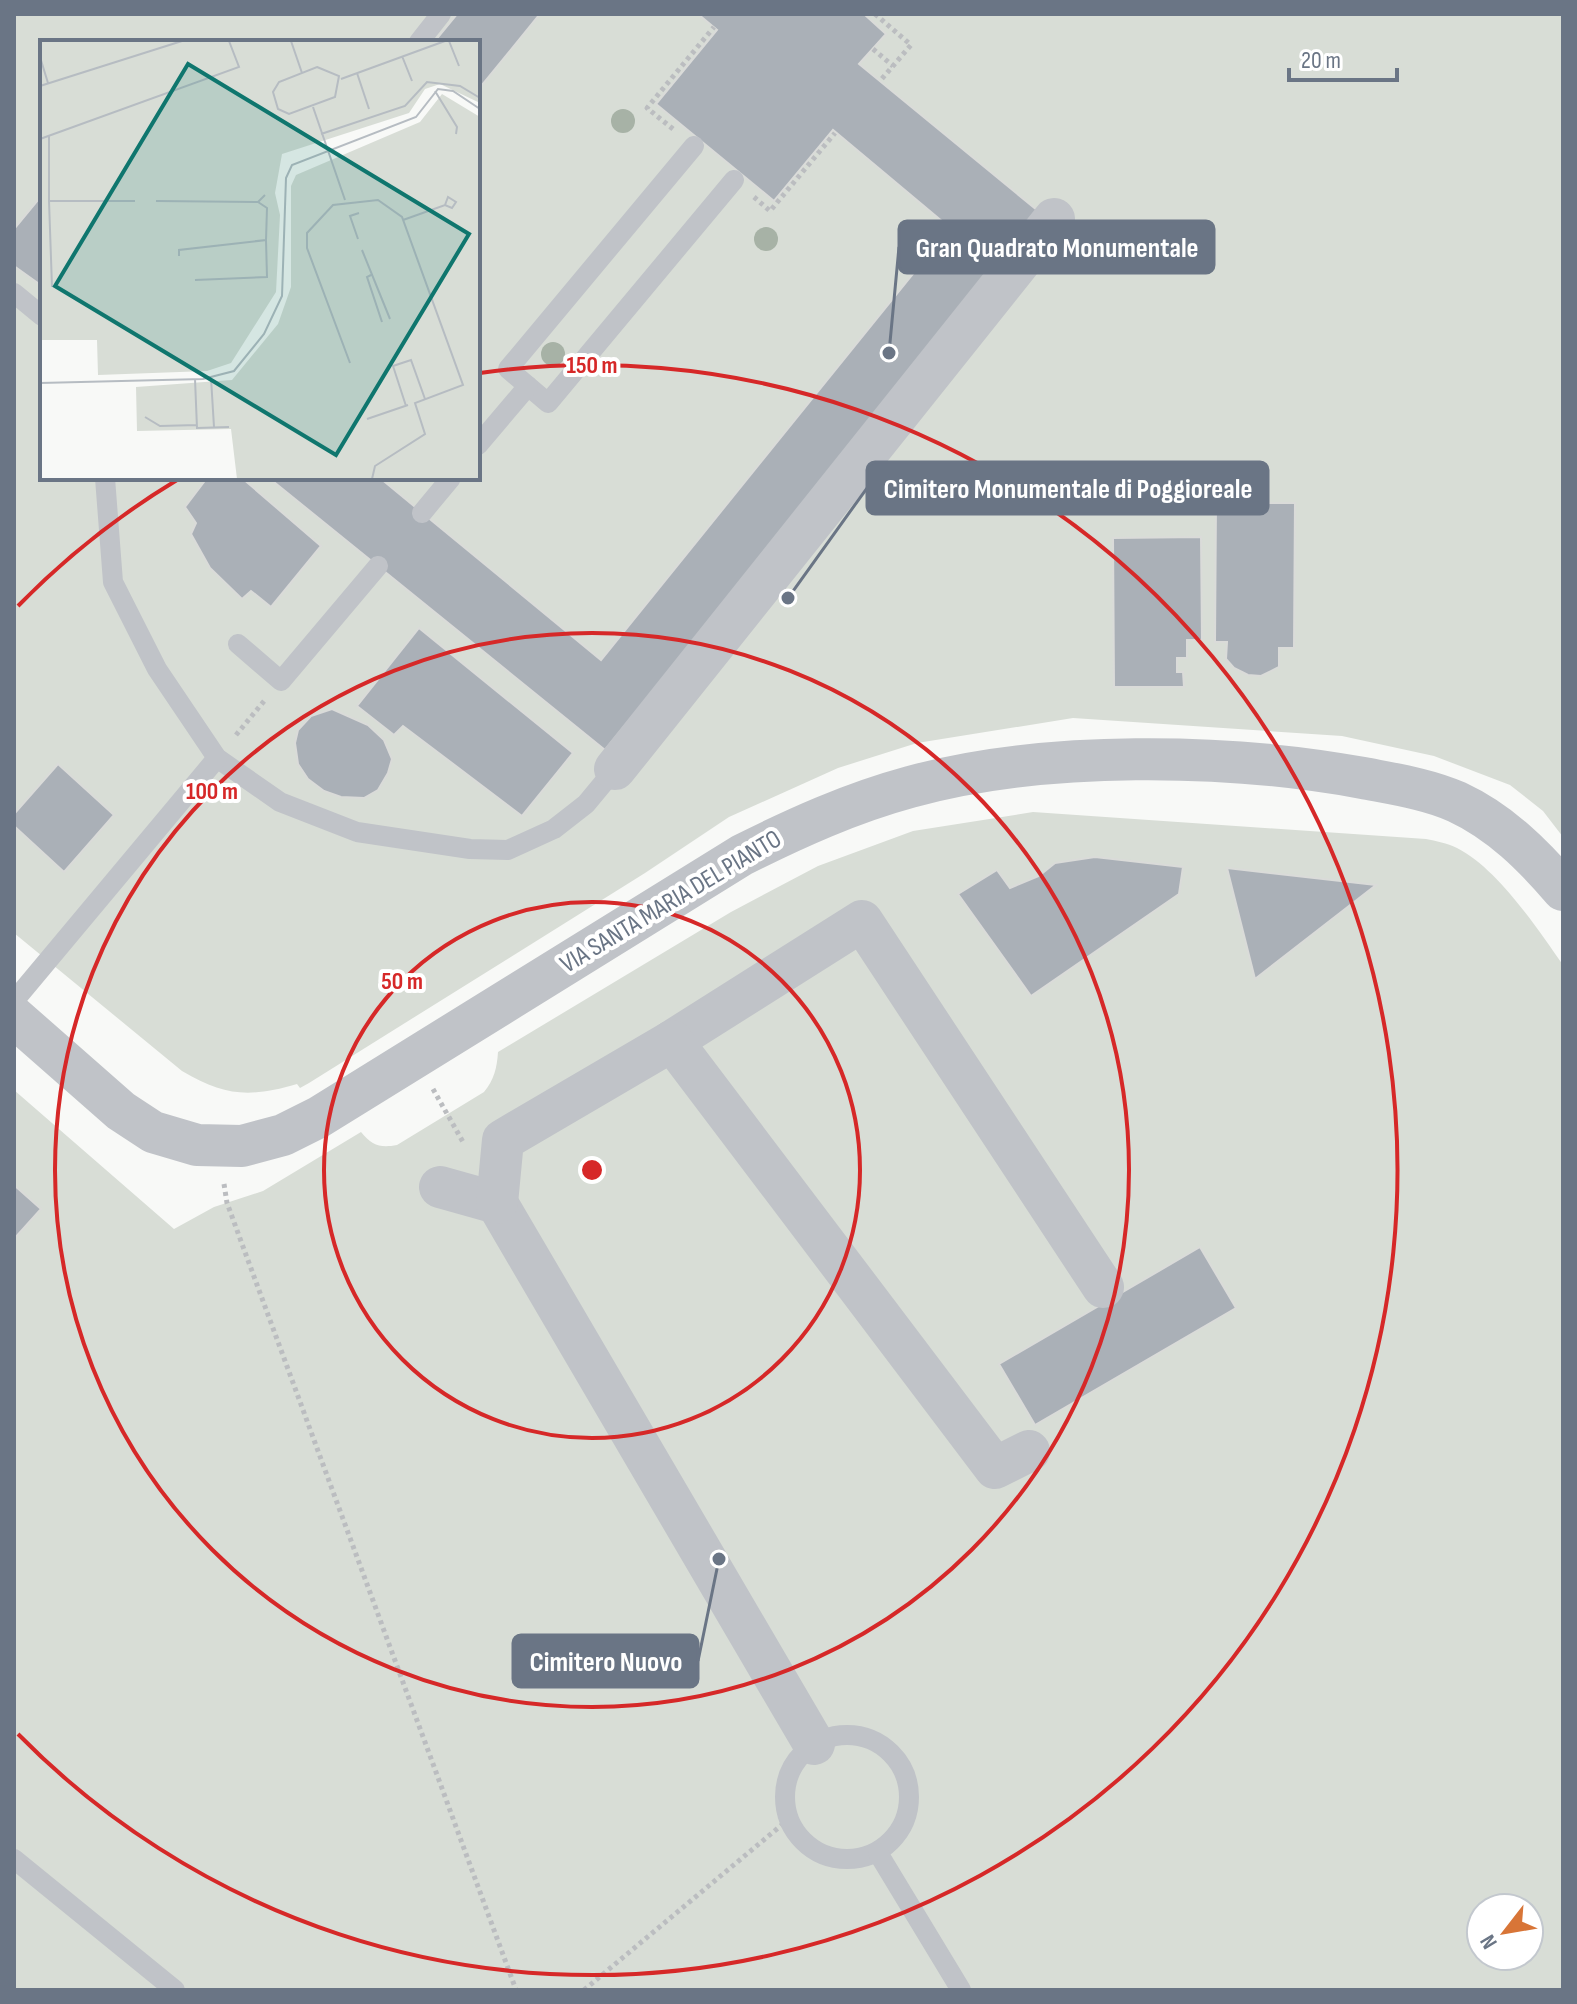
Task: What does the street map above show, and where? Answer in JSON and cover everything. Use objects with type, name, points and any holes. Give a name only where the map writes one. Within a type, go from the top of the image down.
[{"type":"street","points":[[615,769],[1054,219]]},
{"type":"street","name":"VIA SANTA MARIA DEL PIANTO","points":[[14,1017],[121,1111],[153,1132],[197,1145],[242,1146],[283,1135],[319,1117],[742,855],[790,832],[862,801],[912,786],[974,772],[1069,763],[1170,760],[1296,769],[1403,786],[1456,801],[1493,823],[1534,855],[1563,890]]},
{"type":"street","points":[[814,1744],[497,1203],[503,1140],[672,1041],[862,921],[1103,1287]]},
{"type":"street","points":[[672,1041],[995,1468],[1029,1451]]},
{"type":"street","points":[[440,1187],[497,1203]]},
{"type":"lane","points":[[421,40],[441,14]]},
{"type":"lane","points":[[694,146],[508,369],[548,403],[734,180]]},
{"type":"lane","points":[[14,293],[40,314]]},
{"type":"lane","points":[[480,443],[528,386]]},
{"type":"lane","points":[[105,480],[113,582],[157,669],[217,758],[280,802],[357,832],[470,849],[508,850],[554,829],[586,804],[615,769]]},
{"type":"lane","points":[[422,513],[449,480]]},
{"type":"lane","points":[[238,644],[281,681],[378,566]]},
{"type":"lane","points":[[14,1001],[217,758]]},
{"type":"lane","points":[[846,1734],[878,1743],[902,1766],[910,1798],[901,1830],[878,1853],[846,1861],[816,1852],[793,1829],[784,1798],[792,1767],[814,1744],[846,1734]]},
{"type":"lane","points":[[878,1853],[961,1990]]},
{"type":"lane","points":[[14,1859],[175,1990]]},
{"type":"path","points":[[875,14],[911,45],[880,81]]},
{"type":"path","points":[[694,146],[647,108],[714,27]]},
{"type":"path","points":[[873,49],[893,66]]},
{"type":"path","points":[[734,180],[770,211],[835,133]]},
{"type":"path","points":[[217,758],[281,681]]},
{"type":"path","points":[[415,1057],[469,1152]]},
{"type":"path","points":[[227,1203],[516,1990]]},
{"type":"path","points":[[584,1990],[790,1818]]},
{"type":"shaded area","points":[[14,14],[1563,14],[1563,837],[1543,811],[1510,785],[1434,756],[1342,736],[1073,718],[917,743],[838,768],[729,817],[645,873],[300,1088],[297,1084],[251,1093],[238,1092],[211,1086],[182,1071],[14,933]]},
{"type":"shaded area","points":[[1033,812],[1426,839],[1457,848],[1487,870],[1515,900],[1563,965],[1563,1990],[14,1990],[14,1090],[174,1229],[214,1207],[263,1191],[361,1132],[377,1145],[397,1145],[484,1092],[494,1074],[498,1052],[731,912],[818,866],[913,831]]},
{"type":"building","points":[[457,14],[540,14],[480,88],[480,40],[436,40]]},
{"type":"building","points":[[698,14],[864,14],[886,34],[859,64],[1043,215],[605,750],[271,480],[382,480],[601,660],[950,228],[833,130],[774,201],[656,104],[717,30]]},
{"type":"building","points":[[40,197],[40,285],[14,266],[14,229]]},
{"type":"building","points":[[205,480],[244,480],[321,546],[271,607],[251,591],[242,599],[210,568],[191,534],[196,523],[185,507]]},
{"type":"building","points":[[1216,503],[1295,503],[1294,648],[1279,648],[1279,667],[1261,676],[1248,675],[1234,668],[1226,659],[1227,642],[1215,642]]},
{"type":"building","points":[[1201,537],[1202,640],[1187,640],[1187,658],[1177,658],[1177,672],[1183,672],[1184,687],[1114,687],[1113,538]]},
{"type":"building","points":[[419,628],[573,753],[522,816],[403,726],[394,735],[357,706]]},
{"type":"building","points":[[332,709],[368,725],[384,740],[392,759],[378,790],[364,798],[341,797],[324,791],[308,779],[298,764],[295,743],[298,730],[311,716]]},
{"type":"building","points":[[58,764],[114,815],[64,872],[14,826],[14,814]]},
{"type":"building","points":[[1095,857],[1183,867],[1179,894],[1031,996],[958,894],[997,870],[1010,888],[1039,876],[1055,863]]},
{"type":"building","points":[[1227,868],[1376,885],[1255,979]]},
{"type":"building","points":[[14,1185],[41,1209],[14,1239]]},
{"type":"building","points":[[1200,1247],[1236,1308],[1035,1425],[999,1364]]},
{"type":"place","name":"Gran Quadrato Monumentale","points":[[889,353]]},
{"type":"place","name":"Cimitero Monumentale di Poggioreale","points":[[788,598]]},
{"type":"place","name":"Cimitero Nuovo","points":[[719,1559]]}]
